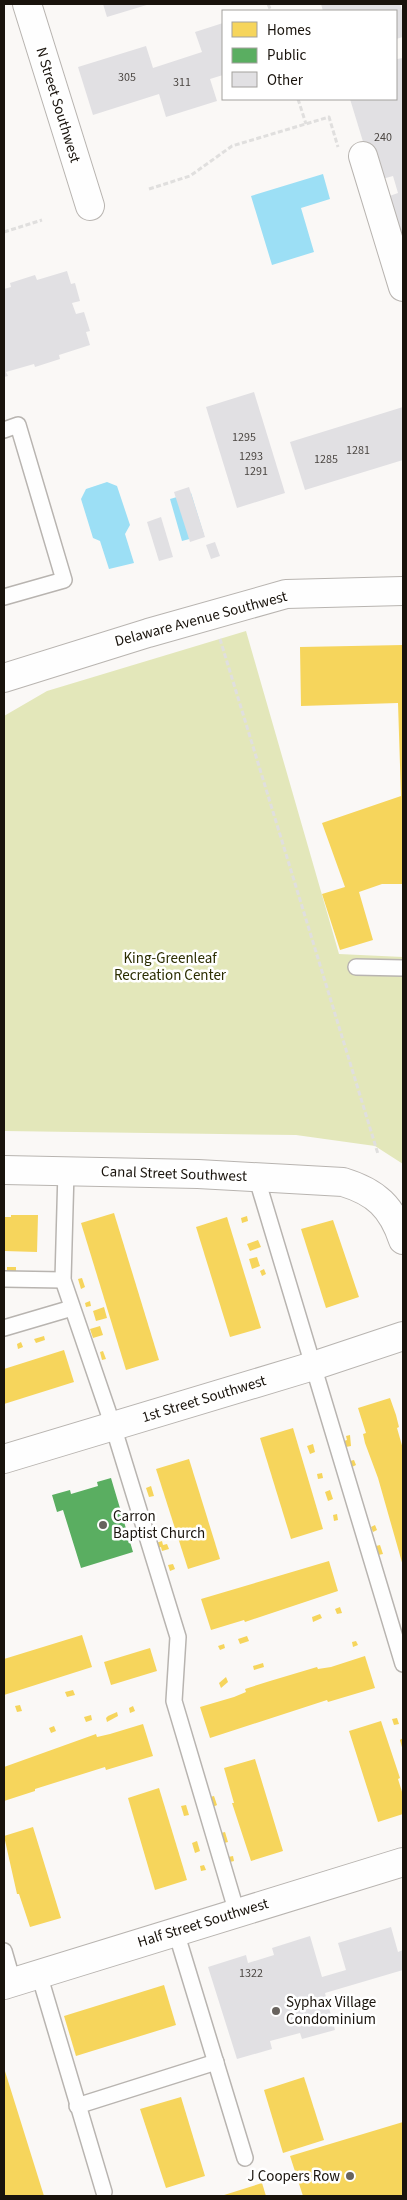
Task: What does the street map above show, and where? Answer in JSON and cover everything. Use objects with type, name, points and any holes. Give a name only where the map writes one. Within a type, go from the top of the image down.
[{"type":"street","name":"N Street Southwest","points":[[27,4],[90,206]]},
{"type":"street","points":[[363,156],[401,288]]},
{"type":"street","name":"Delaware Avenue Southwest","points":[[4,678],[213,614],[286,594],[403,590]]},
{"type":"street","name":"Canal Street Southwest","points":[[4,1170],[256,1176],[343,1182],[358,1186],[381,1201],[397,1221],[403,1240]]},
{"type":"street","name":"1st Street Southwest","points":[[4,1459],[313,1366],[403,1336]]},
{"type":"street","name":"Half Street Southwest","points":[[8,1983],[403,1862]]},
{"type":"lane","points":[[4,430],[18,425],[64,580],[4,597]]},
{"type":"lane","points":[[356,967],[403,968]]},
{"type":"lane","points":[[66,1171],[63,1280],[113,1426],[178,1637],[174,1701],[237,1913]]},
{"type":"lane","points":[[256,1176],[403,1664]]},
{"type":"lane","points":[[4,1279],[63,1280]]},
{"type":"lane","points":[[4,1328],[72,1308]]},
{"type":"lane","points":[[176,1932],[245,2158]]},
{"type":"lane","points":[[4,1951],[8,1983]]},
{"type":"lane","points":[[39,1974],[104,2192]]},
{"type":"lane","points":[[77,2106],[216,2062]]},
{"type":"path","points":[[298,100],[306,124]]},
{"type":"path","points":[[149,189],[190,176],[232,146],[329,117]]},
{"type":"path","points":[[4,232],[42,220]]},
{"type":"path","points":[[213,614],[378,1154]]},
{"type":"green space","name":"King-Greenleaf Recreation Center","points":[[246,631],[339,954],[403,957],[403,1164],[375,1146],[296,1135],[4,1131],[4,716],[47,691]]},
{"type":"water","points":[[323,174],[330,199],[301,208],[314,252],[272,265],[251,196]]},
{"type":"water","points":[[107,482],[117,486],[130,525],[125,534],[134,563],[109,569],[100,541],[93,538],[81,499],[86,489]]},
{"type":"water","points":[[191,493],[204,535],[182,541],[170,499]]},
{"type":"building: Homes","points":[[403,645],[403,884],[382,884],[359,892],[373,940],[340,950],[322,894],[345,887],[322,823],[401,796],[398,703],[301,706],[300,647]]},
{"type":"building: Homes","points":[[114,1213],[159,1360],[126,1370],[81,1223]]},
{"type":"building: Homes","points":[[11,1215],[38,1215],[37,1252],[4,1251],[4,1217],[11,1217]]},
{"type":"building: Homes","points":[[247,1216],[248,1221],[242,1223],[241,1218]]},
{"type":"building: Homes","points":[[227,1217],[261,1328],[230,1337],[196,1227]]},
{"type":"building: Homes","points":[[333,1220],[359,1297],[326,1308],[301,1229]]},
{"type":"building: Homes","points":[[258,1240],[261,1247],[250,1251],[247,1244]]},
{"type":"building: Homes","points":[[257,1257],[260,1266],[252,1269],[249,1259]]},
{"type":"building: Homes","points":[[7,1267],[16,1267],[16,1272],[7,1272]]},
{"type":"building: Homes","points":[[264,1269],[266,1274],[262,1276],[260,1271]]},
{"type":"building: Homes","points":[[82,1278],[85,1287],[81,1289],[78,1279]]},
{"type":"building: Homes","points":[[90,1301],[91,1306],[86,1307],[85,1303]]},
{"type":"building: Homes","points":[[104,1307],[107,1318],[96,1321],[93,1311]]},
{"type":"building: Homes","points":[[100,1326],[103,1335],[93,1338],[90,1329]]},
{"type":"building: Homes","points":[[44,1336],[45,1340],[36,1343],[34,1339]]},
{"type":"building: Homes","points":[[21,1342],[23,1347],[18,1349],[17,1344]]},
{"type":"building: Homes","points":[[64,1350],[74,1382],[4,1404],[4,1369]]},
{"type":"building: Homes","points":[[103,1351],[106,1359],[102,1360],[100,1352]]},
{"type":"building: Homes","points":[[390,1398],[396,1415],[399,1427],[397,1428],[403,1449],[403,1566],[378,1478],[365,1443],[363,1434],[366,1433],[358,1408]]},
{"type":"building: Homes","points":[[293,1428],[323,1529],[291,1539],[260,1438]]},
{"type":"building: Homes","points":[[350,1435],[351,1446],[346,1447],[344,1441],[347,1440],[346,1436]]},
{"type":"building: Homes","points":[[313,1444],[315,1452],[310,1454],[307,1446]]},
{"type":"building: Homes","points":[[189,1459],[220,1559],[188,1569],[156,1469]]},
{"type":"building: Homes","points":[[354,1460],[356,1465],[352,1467],[350,1461]]},
{"type":"building: Homes","points":[[322,1473],[323,1478],[318,1479],[317,1474]]},
{"type":"building: Homes","points":[[151,1486],[154,1496],[149,1497],[146,1488]]},
{"type":"building: Homes","points":[[330,1490],[333,1499],[328,1501],[325,1492]]},
{"type":"building: Homes","points":[[337,1514],[338,1520],[334,1521],[333,1515]]},
{"type":"building: Homes","points":[[375,1525],[377,1530],[373,1532],[371,1527]]},
{"type":"building: Homes","points":[[162,1541],[163,1545],[167,1544],[169,1549],[162,1551],[161,1547],[158,1548],[156,1543]]},
{"type":"building: Homes","points":[[380,1545],[383,1554],[378,1555],[376,1546]]},
{"type":"building: Homes","points":[[329,1561],[338,1591],[245,1622],[244,1620],[211,1630],[201,1599]]},
{"type":"building: Homes","points":[[173,1564],[175,1569],[170,1571],[168,1565]]},
{"type":"building: Homes","points":[[340,1607],[342,1613],[337,1614],[335,1609]]},
{"type":"building: Homes","points":[[320,1614],[322,1618],[313,1622],[312,1617]]},
{"type":"building: Homes","points":[[82,1635],[92,1667],[4,1695],[4,1659]]},
{"type":"building: Homes","points":[[247,1636],[249,1641],[240,1644],[238,1639]]},
{"type":"building: Homes","points":[[356,1641],[358,1645],[353,1647],[352,1642]]},
{"type":"building: Homes","points":[[224,1644],[225,1648],[220,1650],[218,1646]]},
{"type":"building: Homes","points":[[150,1648],[157,1671],[111,1685],[104,1662]]},
{"type":"building: Homes","points":[[365,1656],[375,1688],[328,1702],[327,1700],[210,1738],[200,1707],[234,1697],[246,1692],[245,1689],[270,1681],[317,1667],[318,1669],[331,1667]]},
{"type":"building: Homes","points":[[263,1663],[264,1667],[254,1670],[253,1666]]},
{"type":"building: Homes","points":[[226,1677],[228,1682],[221,1688],[219,1683]]},
{"type":"building: Homes","points":[[73,1690],[75,1695],[67,1697],[65,1692]]},
{"type":"building: Homes","points":[[20,1705],[22,1711],[17,1712],[15,1706]]},
{"type":"building: Homes","points":[[133,1706],[135,1711],[130,1713],[129,1708]]},
{"type":"building: Homes","points":[[117,1712],[118,1716],[107,1722],[106,1718],[108,1716]]},
{"type":"building: Homes","points":[[91,1715],[92,1720],[86,1722],[84,1717]]},
{"type":"building: Homes","points":[[397,1718],[399,1724],[394,1725],[392,1719]]},
{"type":"building: Homes","points":[[381,1721],[400,1778],[398,1779],[403,1795],[403,1814],[378,1822],[349,1731]]},
{"type":"building: Homes","points":[[143,1724],[153,1756],[106,1770],[105,1767],[4,1801],[4,1767],[96,1734],[97,1737]]},
{"type":"building: Homes","points":[[54,1726],[56,1731],[51,1733],[49,1728]]},
{"type":"building: Homes","points":[[403,1738],[403,1751],[400,1740]]},
{"type":"building: Homes","points":[[255,1759],[283,1851],[251,1861],[232,1803],[234,1803],[224,1768]]},
{"type":"building: Homes","points":[[159,1788],[187,1880],[155,1890],[128,1798]]},
{"type":"building: Homes","points":[[214,1796],[217,1805],[213,1807],[210,1797]]},
{"type":"building: Homes","points":[[186,1805],[189,1815],[184,1816],[181,1806]]},
{"type":"building: Homes","points":[[33,1827],[61,1918],[30,1927],[19,1894],[17,1894],[4,1836]]},
{"type":"building: Homes","points":[[225,1832],[228,1842],[224,1843],[221,1833]]},
{"type":"building: Homes","points":[[197,1841],[200,1851],[195,1853],[192,1843]]},
{"type":"building: Homes","points":[[233,1856],[234,1861],[230,1862],[228,1857]]},
{"type":"building: Homes","points":[[204,1865],[206,1870],[201,1871],[200,1866]]},
{"type":"building: Homes","points":[[164,1985],[176,2025],[76,2056],[64,2016]]},
{"type":"building: Homes","points":[[4,2068],[44,2196],[4,2196]]},
{"type":"building: Homes","points":[[304,2077],[324,2140],[283,2153],[264,2090]]},
{"type":"building: Homes","points":[[181,2097],[205,2176],[166,2188],[140,2109]]},
{"type":"building: Homes","name":"J Coopers Row","points":[[403,2122],[403,2196],[303,2196],[290,2156]]},
{"type":"building: Homes","points":[[262,2183],[266,2196],[221,2196]]},
{"type":"building: Public","points":[[111,1478],[133,1552],[81,1568],[63,1510],[57,1512],[52,1495],[70,1490],[71,1494],[98,1486],[97,1482]]},
{"type":"building: Other","points":[[103,4],[150,4],[107,17]]},
{"type":"building: Other","points":[[321,4],[400,4],[403,14],[403,37],[397,39],[397,10],[323,10]]},
{"type":"building: Other","points":[[222,23],[222,75],[210,79],[217,101],[166,117],[159,94],[93,115],[78,67],[146,46],[153,68],[202,52],[195,32]]},
{"type":"building: Other","points":[[403,58],[403,265],[381,199],[398,193],[393,176],[375,181],[350,100],[397,100],[397,59]]},
{"type":"building: Other","points":[[67,271],[71,284],[75,283],[80,301],[72,303],[76,314],[84,312],[90,331],[86,332],[90,345],[59,355],[60,359],[35,367],[34,364],[6,372],[8,376],[4,377],[4,289],[11,287],[10,283],[35,275],[37,280]]},
{"type":"building: Other","points":[[254,392],[285,493],[237,508],[206,407]]},
{"type":"building: Other","points":[[403,407],[403,460],[305,490],[290,442]]},
{"type":"building: Other","points":[[189,487],[205,537],[190,542],[174,492]]},
{"type":"building: Other","points":[[161,517],[173,557],[159,561],[147,522]]},
{"type":"building: Other","points":[[215,542],[220,556],[211,559],[206,545]]},
{"type":"building: Other","name":"Syphax Village Condominium","points":[[391,1927],[398,1952],[403,1950],[403,1970],[325,1993],[335,2030],[302,2039],[300,2033],[270,2041],[272,2049],[237,2059],[208,1967],[246,1955],[248,1963],[274,1955],[272,1948],[310,1936],[322,1977],[346,1970],[338,1943]]},
{"type":"place","name":"Carron Baptist Church","points":[[103,1525]]},
{"type":"place","name":"Syphax Village Condominium","points":[[276,2011]]},
{"type":"place","name":"J Coopers Row","points":[[350,2176]]}]
